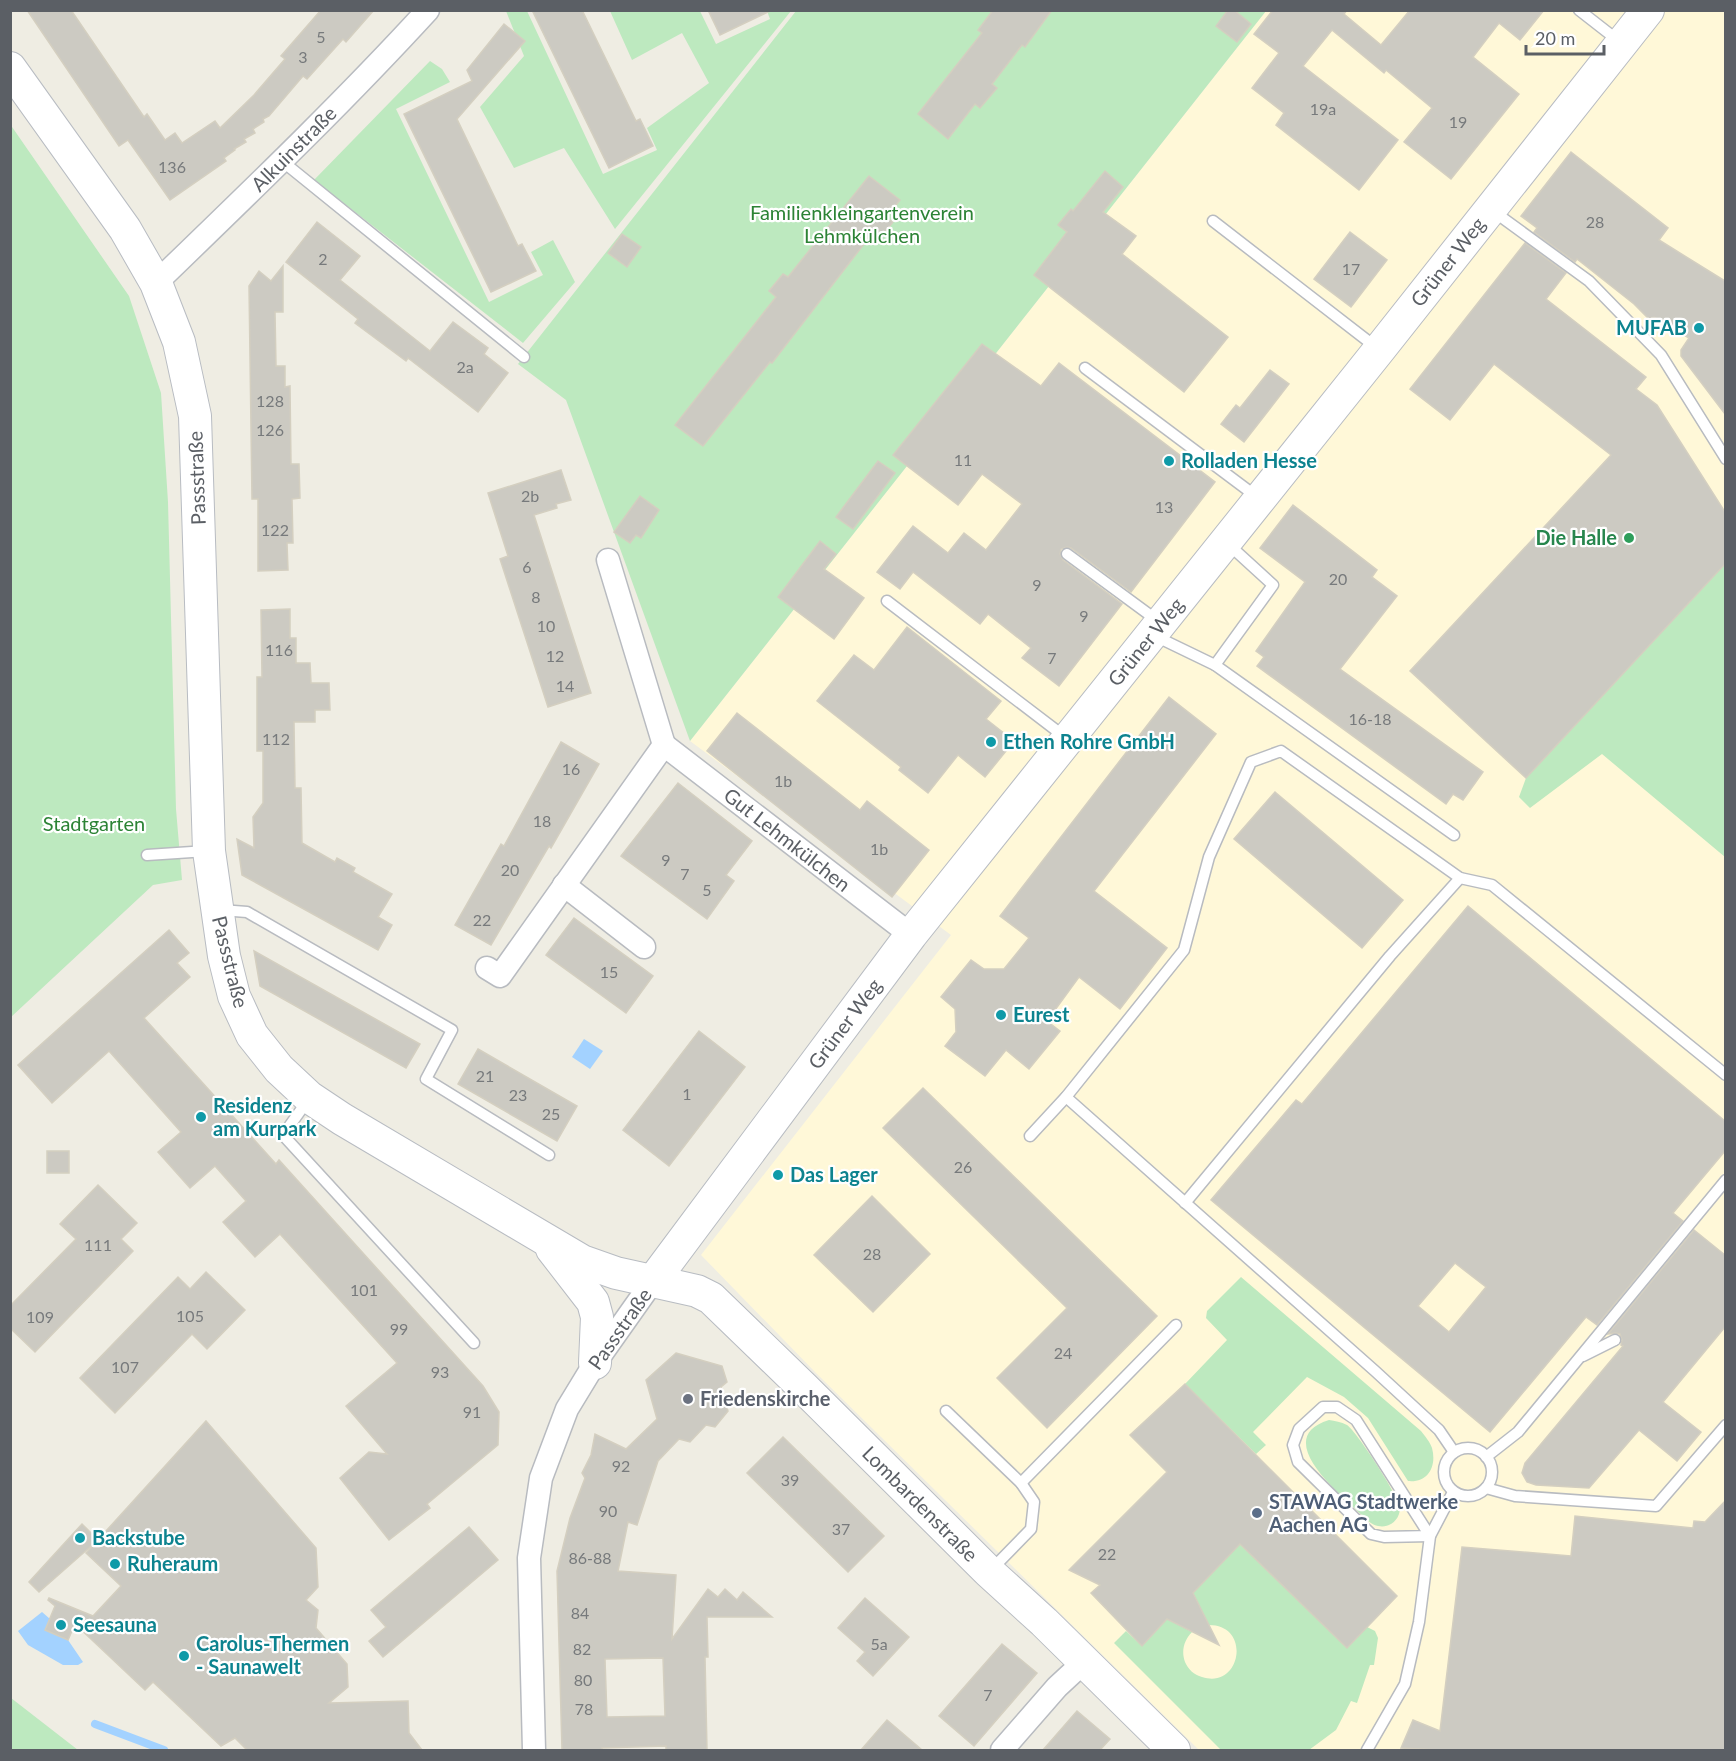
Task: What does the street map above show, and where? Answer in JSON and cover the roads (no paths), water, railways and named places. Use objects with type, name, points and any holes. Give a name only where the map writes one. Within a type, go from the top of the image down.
[{"type":"street","name":"Alkuinstraße","points":[[156,283],[282,161],[428,10]]},
{"type":"street","name":"Grüner Weg","points":[[653,1281],[911,935],[1648,10]]},
{"type":"street","name":"Passstraße","points":[[10,68],[125,229],[156,283],[179,342],[195,416],[209,851],[224,956],[234,996],[252,1035],[279,1069],[309,1097],[342,1119],[582,1261],[616,1273],[653,1281],[595,1362],[567,1409],[541,1478],[529,1558],[534,1750]]},
{"type":"street","points":[[487,968],[500,976],[664,745],[608,560]]},
{"type":"street","name":"Gut Lehmkülchen","points":[[664,745],[911,935]]},
{"type":"street","points":[[564,885],[644,947]]},
{"type":"street","points":[[544,1239],[593,1302],[597,1317],[595,1362]]},
{"type":"street","name":"Lombardenstraße","points":[[653,1281],[697,1291],[711,1298],[989,1572],[1174,1750]]},
{"type":"street","points":[[1002,1750],[1057,1687],[1084,1662]]},
{"type":"lane","points":[[1579,10],[1623,44]]},
{"type":"lane","points":[[282,161],[524,357]]},
{"type":"lane","points":[[1490,209],[1589,281],[1661,354],[1725,459]]},
{"type":"lane","points":[[1213,221],[1379,350]]},
{"type":"lane","points":[[1085,368],[1260,499]]},
{"type":"lane","points":[[1215,665],[1273,585],[1226,542]]},
{"type":"lane","points":[[1067,554],[1157,629],[1215,665],[1454,835]]},
{"type":"lane","points":[[887,601],[1068,740]]},
{"type":"lane","points":[[1030,1136],[1066,1097],[1184,950],[1209,857],[1251,762],[1281,751],[1460,878],[1492,885],[1725,1075]]},
{"type":"lane","points":[[147,855],[209,851]]},
{"type":"lane","points":[[1185,1203],[1390,956],[1460,878]]},
{"type":"lane","points":[[217,910],[247,912],[452,1030],[426,1079],[549,1155]]},
{"type":"lane","points":[[309,1097],[283,1136],[474,1343]]},
{"type":"lane","points":[[1066,1097],[1376,1371],[1439,1430],[1454,1452]]},
{"type":"lane","points":[[1486,1457],[1518,1432],[1725,1180]]},
{"type":"lane","points":[[1021,1483],[1176,1325]]},
{"type":"lane","points":[[1580,1357],[1615,1340]]},
{"type":"lane","points":[[1323,1407],[1337,1407],[1356,1420],[1430,1536],[1384,1537],[1371,1534],[1298,1462],[1293,1445],[1299,1429],[1323,1407]]},
{"type":"lane","points":[[946,1411],[1021,1483],[1034,1502],[1031,1529],[989,1572]]},
{"type":"lane","points":[[1486,1488],[1515,1496],[1656,1506],[1725,1425]]},
{"type":"lane","points":[[1468,1448],[1481,1452],[1486,1457],[1492,1469],[1492,1476],[1486,1488],[1481,1493],[1467,1497],[1453,1492],[1443,1472],[1445,1464],[1454,1452],[1468,1448]]},
{"type":"lane","points":[[1367,1750],[1405,1684],[1419,1622],[1430,1536],[1453,1492]]},
{"type":"water","points":[[584,1039],[603,1051],[590,1069],[572,1057]]},
{"type":"water","points":[[42,1612],[50,1619],[45,1630],[68,1640],[83,1662],[78,1665],[63,1665],[28,1645],[18,1631]]},
{"type":"waterway","points":[[95,1724],[164,1750]]},
{"type":"place","name":"MUFAB","points":[[1699,328]]},
{"type":"place","name":"Rolladen Hesse","points":[[1169,461]]},
{"type":"place","name":"Die Halle","points":[[1629,538]]},
{"type":"place","name":"Ethen Rohre GmbH","points":[[991,742]]},
{"type":"place","name":"Eurest","points":[[1001,1015]]},
{"type":"place","name":"Residenz am Kurpark","points":[[201,1117]]},
{"type":"place","name":"Das Lager","points":[[778,1175]]},
{"type":"place","name":"Friedenskirche","points":[[688,1399]]},
{"type":"place","name":"STAWAG Stadtwerke Aachen AG","points":[[1257,1513]]},
{"type":"place","name":"Backstube","points":[[80,1538]]},
{"type":"place","name":"Ruheraum","points":[[115,1564]]},
{"type":"place","name":"Seesauna","points":[[61,1625]]},
{"type":"place","name":"Carolus-Thermen - Saunawelt","points":[[184,1656]]},
{"type":"park label","name":"Familienkleingartenverein Lehmkülchen","points":[[862,224]]},
{"type":"park label","name":"Stadtgarten","points":[[94,824]]}]
